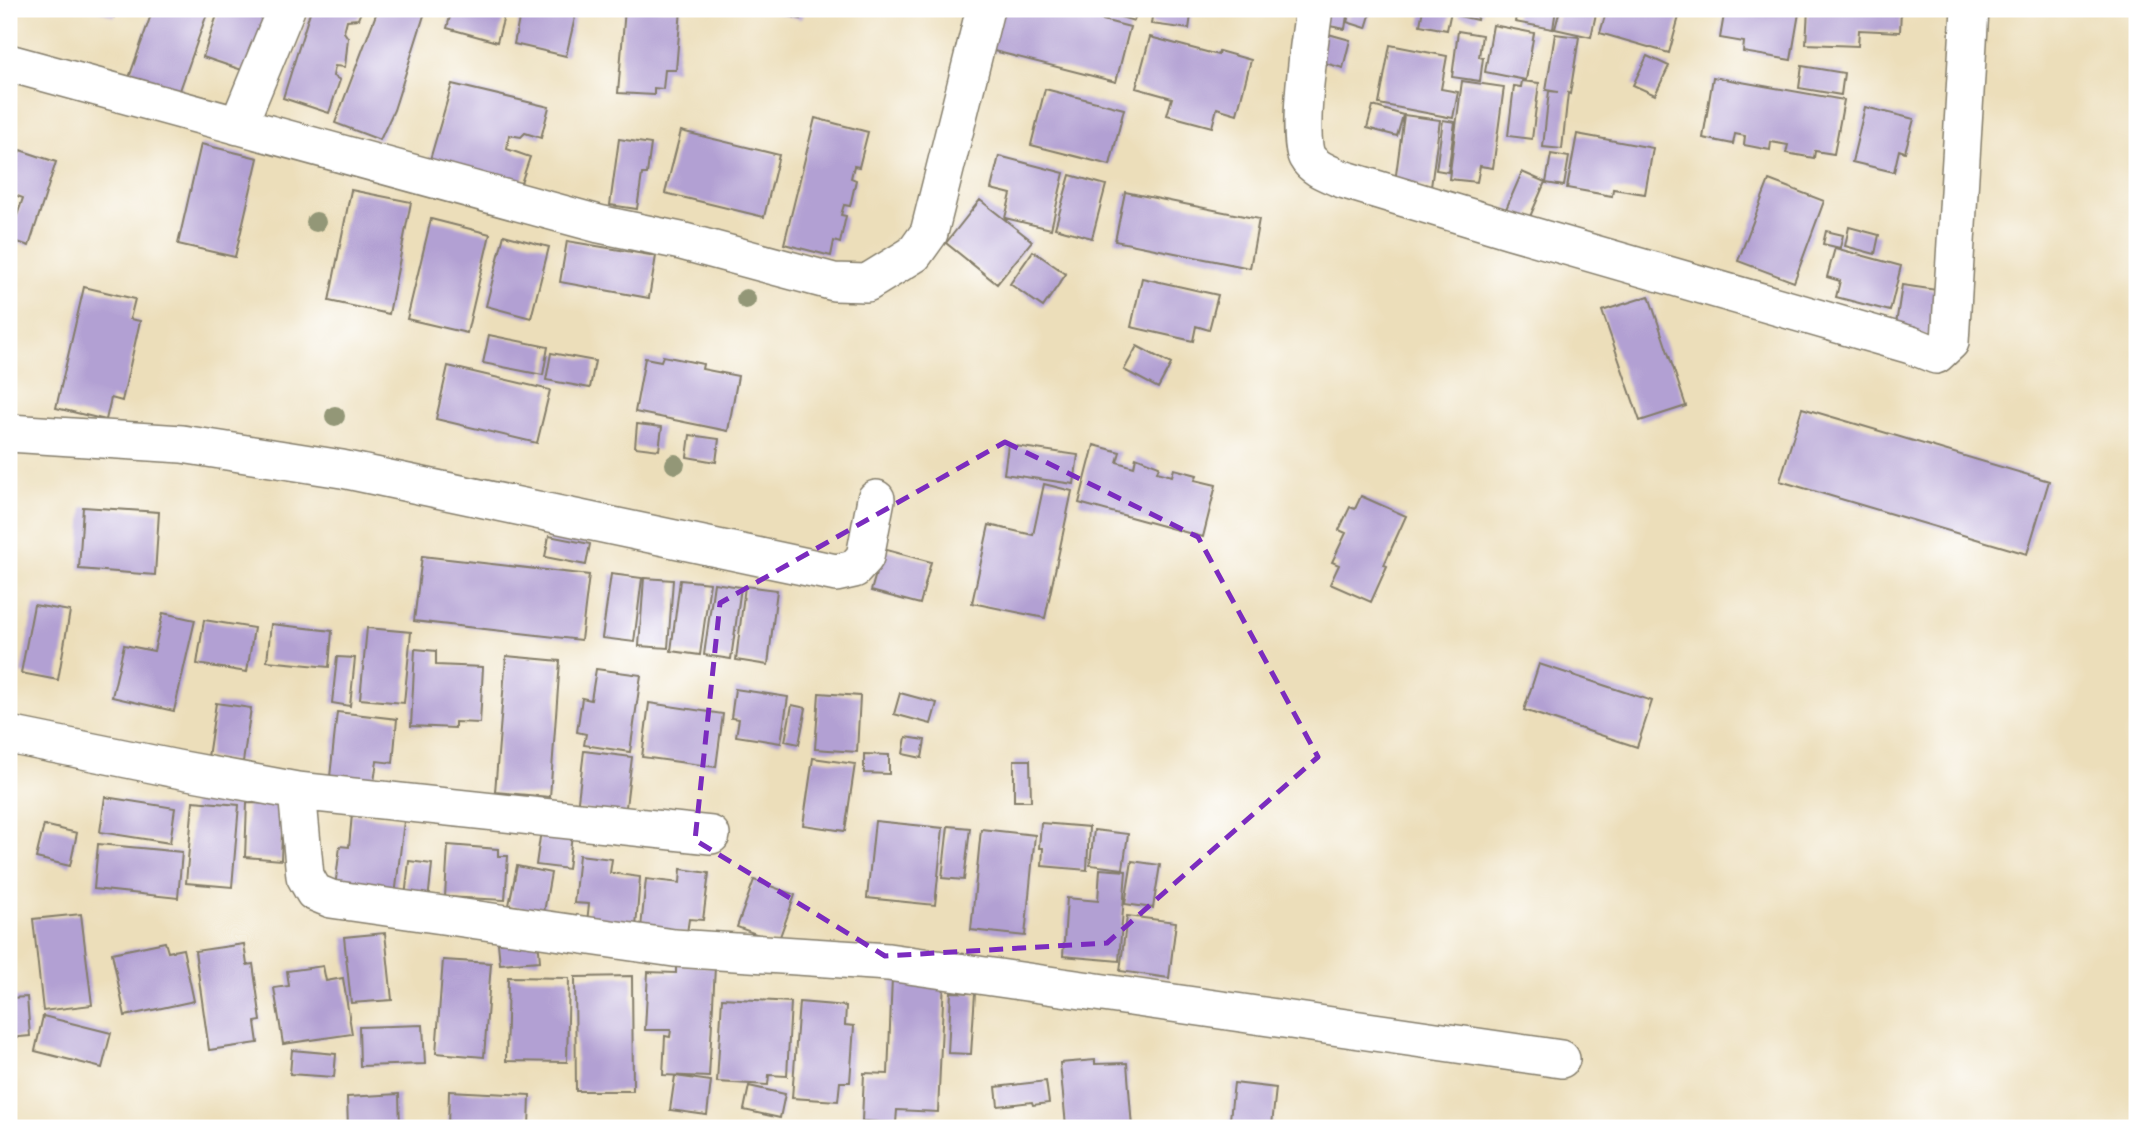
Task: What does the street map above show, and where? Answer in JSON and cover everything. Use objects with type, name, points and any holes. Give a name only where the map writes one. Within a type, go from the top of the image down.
[{"type":"street","points":[[238,125],[286,9]]},
{"type":"street","points":[[9,63],[599,224],[681,241],[834,282],[867,282],[914,254],[929,233],[985,9]]},
{"type":"street","points":[[1314,9],[1306,65],[1304,135],[1306,157],[1316,167],[1365,186],[1911,345],[1936,355],[1950,342],[1970,9]]},
{"type":"street","points":[[9,433],[182,444],[342,469],[836,573],[854,569],[865,557],[876,499]]},
{"type":"street","points":[[9,735],[297,791],[711,835]]},
{"type":"street","points":[[297,791],[305,876],[314,892],[331,899],[674,948],[888,962],[1561,1059]]},
{"type":"highlighted area","points":[[1005,442],[1198,537],[1318,757],[1107,943],[885,956],[695,840],[720,603]]},
{"type":"building","points":[[96,9],[118,9],[114,17]]},
{"type":"building","points":[[153,9],[208,11],[178,96],[129,78]]},
{"type":"building","points":[[219,9],[276,9],[254,74],[203,57]]},
{"type":"building","points":[[311,9],[362,9],[358,19],[347,20],[344,32],[348,38],[345,67],[335,66],[333,76],[340,80],[329,113],[283,98]]},
{"type":"building","points":[[378,9],[426,9],[394,110],[380,140],[335,123]]},
{"type":"building","points":[[452,9],[506,9],[497,42],[447,28]]},
{"type":"building","points":[[521,9],[577,9],[566,56],[514,44]]},
{"type":"building","points":[[625,9],[681,9],[676,70],[665,70],[663,89],[654,88],[654,95],[618,93]]},
{"type":"building","points":[[761,9],[804,9],[801,19]]},
{"type":"building","points":[[1000,9],[1060,9],[1130,27],[1116,82],[990,50]]},
{"type":"building","points":[[1094,9],[1137,9],[1134,21]]},
{"type":"building","points":[[1153,9],[1192,9],[1189,29],[1151,24]]},
{"type":"building","points":[[1321,9],[1348,9],[1345,29],[1319,24]]},
{"type":"building","points":[[1351,9],[1372,9],[1366,28],[1347,22]]},
{"type":"building","points":[[1423,9],[1483,9],[1477,20],[1459,16],[1460,13],[1451,11],[1447,30],[1420,25]]},
{"type":"building","points":[[1517,9],[1556,9],[1553,29],[1515,22]]},
{"type":"building","points":[[1560,9],[1597,9],[1591,37],[1555,29]]},
{"type":"building","points":[[1607,9],[1664,9],[1680,13],[1669,53],[1600,33]]},
{"type":"building","points":[[1725,9],[1776,9],[1799,13],[1791,60],[1743,52],[1744,42],[1720,38]]},
{"type":"building","points":[[1808,9],[1901,9],[1900,32],[1859,30],[1858,46],[1806,44]]},
{"type":"building","points":[[1493,25],[1534,33],[1526,80],[1485,72]]},
{"type":"building","points":[[1458,31],[1482,35],[1480,81],[1452,77]]},
{"type":"building","points":[[1321,32],[1350,40],[1343,68],[1314,60]]},
{"type":"building","points":[[1555,34],[1579,37],[1570,94],[1568,93],[1562,149],[1543,147],[1549,91],[1558,92],[1546,90]]},
{"type":"building","points":[[1150,37],[1218,55],[1219,51],[1251,60],[1237,114],[1217,108],[1212,127],[1167,115],[1172,98],[1136,88]]},
{"type":"building","points":[[1390,45],[1447,56],[1441,89],[1458,92],[1453,118],[1379,104]]},
{"type":"building","points":[[1647,56],[1669,66],[1655,95],[1633,85]]},
{"type":"building","points":[[1802,66],[1844,73],[1841,95],[1799,88]]},
{"type":"building","points":[[1713,77],[1844,100],[1834,154],[1815,151],[1814,158],[1786,153],[1788,145],[1771,142],[1770,150],[1744,145],[1745,136],[1735,134],[1733,144],[1703,138]]},
{"type":"building","points":[[1462,81],[1504,87],[1493,168],[1480,166],[1477,182],[1449,179]]},
{"type":"building","points":[[1522,81],[1539,83],[1532,139],[1508,136],[1514,86],[1521,87]]},
{"type":"building","points":[[452,84],[549,107],[541,138],[525,133],[521,137],[509,135],[507,149],[530,157],[519,189],[429,163]]},
{"type":"building","points":[[1045,89],[1124,109],[1110,165],[1031,145]]},
{"type":"building","points":[[1373,106],[1403,115],[1397,136],[1367,128]]},
{"type":"building","points":[[1865,107],[1914,119],[1905,152],[1899,150],[1894,172],[1852,162]]},
{"type":"building","points":[[1404,115],[1440,120],[1431,187],[1395,182]]},
{"type":"building","points":[[815,118],[868,132],[859,167],[854,166],[851,178],[856,180],[850,206],[844,205],[841,215],[846,216],[840,243],[834,241],[831,256],[784,244]]},
{"type":"building","points":[[1443,120],[1455,122],[1448,172],[1436,170]]},
{"type":"building","points":[[681,131],[779,155],[764,217],[665,193]]},
{"type":"building","points":[[1577,134],[1653,148],[1645,194],[1613,189],[1612,196],[1567,188]]},
{"type":"building","points":[[619,139],[651,144],[647,174],[642,174],[637,209],[610,205]]},
{"type":"building","points":[[201,144],[258,158],[235,257],[178,244]]},
{"type":"building","points":[[20,150],[56,162],[29,246],[9,239],[23,198],[9,193],[9,182]]},
{"type":"building","points":[[1551,154],[1569,157],[1564,186],[1546,183]]},
{"type":"building","points":[[999,156],[1064,173],[1051,229],[1005,218],[1011,194],[991,189]]},
{"type":"building","points":[[1522,172],[1545,182],[1529,219],[1506,209]]},
{"type":"building","points":[[1070,175],[1106,185],[1092,238],[1055,228]]},
{"type":"building","points":[[1769,180],[1824,201],[1794,282],[1738,261]]},
{"type":"building","points":[[351,190],[411,202],[389,314],[329,301]]},
{"type":"building","points":[[1125,192],[1259,219],[1250,268],[1115,241]]},
{"type":"building","points":[[980,200],[1032,241],[997,284],[946,243]]},
{"type":"building","points":[[431,219],[490,234],[467,333],[407,319]]},
{"type":"building","points":[[1849,227],[1879,235],[1875,254],[1845,246]]},
{"type":"building","points":[[1826,231],[1843,235],[1840,248],[1823,244]]},
{"type":"building","points":[[504,235],[549,247],[531,318],[486,306]]},
{"type":"building","points":[[567,241],[656,256],[649,298],[560,282]]},
{"type":"building","points":[[1835,248],[1901,266],[1890,311],[1836,297],[1840,281],[1827,277]]},
{"type":"building","points":[[1033,251],[1066,274],[1043,307],[1010,284]]},
{"type":"building","points":[[1142,278],[1218,295],[1209,330],[1196,326],[1193,341],[1131,327]]},
{"type":"building","points":[[1902,285],[1944,291],[1938,337],[1895,331]]},
{"type":"building","points":[[84,287],[135,299],[130,319],[140,321],[122,401],[111,398],[106,420],[56,408]]},
{"type":"building","points":[[1649,296],[1686,406],[1640,421],[1602,311]]},
{"type":"building","points":[[489,335],[548,347],[543,375],[483,363]]},
{"type":"building","points":[[1137,346],[1171,364],[1158,388],[1124,370]]},
{"type":"building","points":[[551,353],[595,361],[590,388],[546,380]]},
{"type":"building","points":[[663,356],[703,364],[702,369],[738,376],[728,431],[635,412],[645,358],[661,361]]},
{"type":"building","points":[[448,366],[550,390],[537,443],[436,419]]},
{"type":"building","points":[[1802,408],[2049,481],[2027,554],[1780,481]]},
{"type":"building","points":[[637,424],[662,427],[659,450],[635,447]]},
{"type":"building","points":[[690,435],[719,439],[716,462],[687,457]]},
{"type":"building","points":[[1008,445],[1078,455],[1074,484],[1004,474]]},
{"type":"building","points":[[1094,445],[1120,452],[1117,462],[1134,467],[1136,457],[1159,466],[1157,472],[1172,476],[1174,469],[1197,475],[1195,480],[1216,485],[1203,537],[1079,503]]},
{"type":"building","points":[[1044,484],[1072,491],[1045,618],[972,603],[989,525],[1033,535]]},
{"type":"building","points":[[1361,496],[1406,516],[1371,602],[1330,584],[1339,565],[1332,562],[1346,533],[1339,530],[1350,507],[1355,509]]},
{"type":"building","points":[[83,507],[159,512],[155,575],[79,569]]},
{"type":"building","points":[[549,536],[590,544],[586,565],[545,557]]},
{"type":"building","points":[[883,549],[931,562],[920,604],[871,591]]},
{"type":"building","points":[[422,556],[589,575],[581,640],[414,621]]},
{"type":"building","points":[[611,574],[642,578],[634,642],[602,638]]},
{"type":"building","points":[[644,578],[673,580],[668,648],[639,646]]},
{"type":"building","points":[[680,580],[710,583],[700,655],[671,651]]},
{"type":"building","points":[[714,583],[741,587],[731,659],[704,655]]},
{"type":"building","points":[[745,586],[777,590],[768,665],[736,660]]},
{"type":"building","points":[[34,605],[70,611],[58,680],[21,673]]},
{"type":"building","points":[[163,613],[195,620],[174,711],[112,697],[124,645],[154,651]]},
{"type":"building","points":[[204,620],[254,628],[247,672],[197,664]]},
{"type":"building","points":[[271,624],[332,631],[329,667],[267,661]]},
{"type":"building","points":[[367,628],[411,632],[404,703],[360,699]]},
{"type":"building","points":[[415,649],[436,651],[436,665],[483,667],[480,723],[455,722],[455,728],[411,726]]},
{"type":"building","points":[[506,656],[560,661],[550,797],[495,792]]},
{"type":"building","points":[[337,657],[355,658],[350,706],[332,703]]},
{"type":"building","points":[[1539,664],[1652,701],[1637,747],[1524,710]]},
{"type":"building","points":[[596,669],[641,675],[630,752],[584,745],[586,734],[577,732],[582,698],[591,700]]},
{"type":"building","points":[[735,689],[788,697],[781,743],[736,736],[739,719],[731,718]]},
{"type":"building","points":[[819,693],[860,696],[857,752],[815,749]]},
{"type":"building","points":[[900,693],[937,703],[931,724],[894,714]]},
{"type":"building","points":[[216,703],[251,708],[243,762],[208,757]]},
{"type":"building","points":[[649,703],[723,714],[716,767],[642,757]]},
{"type":"building","points":[[792,705],[806,708],[799,744],[785,741]]},
{"type":"building","points":[[337,712],[397,719],[393,763],[377,761],[374,782],[330,777]]},
{"type":"building","points":[[906,737],[925,740],[922,758],[903,754]]},
{"type":"building","points":[[584,751],[632,757],[625,815],[577,809]]},
{"type":"building","points":[[864,754],[889,755],[889,774],[864,773]]},
{"type":"building","points":[[813,758],[855,764],[845,831],[803,825]]},
{"type":"building","points":[[1014,760],[1030,760],[1031,801],[1014,801]]},
{"type":"building","points":[[105,797],[175,808],[170,843],[100,832]]},
{"type":"building","points":[[193,801],[239,805],[232,887],[186,883]]},
{"type":"building","points":[[247,803],[283,804],[281,860],[245,857]]},
{"type":"building","points":[[352,814],[404,821],[395,896],[335,888],[340,846],[349,847]]},
{"type":"building","points":[[875,821],[943,828],[935,905],[867,898]]},
{"type":"building","points":[[1041,823],[1089,827],[1087,870],[1042,866],[1043,848],[1039,848]]},
{"type":"building","points":[[44,825],[77,833],[70,866],[36,858]]},
{"type":"building","points":[[948,826],[970,828],[964,880],[942,878]]},
{"type":"building","points":[[981,829],[1035,835],[1025,936],[971,930]]},
{"type":"building","points":[[541,830],[572,834],[568,869],[536,865]]},
{"type":"building","points":[[1094,830],[1128,834],[1123,869],[1090,865]]},
{"type":"building","points":[[98,844],[182,852],[178,898],[94,889]]},
{"type":"building","points":[[448,845],[498,849],[498,856],[508,856],[505,900],[445,897]]},
{"type":"building","points":[[579,855],[612,859],[610,873],[640,877],[636,927],[587,922],[589,904],[574,903]]},
{"type":"building","points":[[409,861],[432,864],[428,901],[405,898]]},
{"type":"building","points":[[1132,861],[1160,865],[1153,908],[1125,904]]},
{"type":"building","points":[[517,866],[551,873],[544,912],[509,905]]},
{"type":"building","points":[[681,869],[709,873],[703,920],[689,919],[687,933],[641,928],[646,879],[680,883]]},
{"type":"building","points":[[1100,869],[1126,871],[1119,961],[1063,956],[1067,898],[1098,901]]},
{"type":"building","points":[[754,880],[795,895],[778,942],[737,927]]},
{"type":"building","points":[[81,914],[92,1005],[43,1011],[33,919]]},
{"type":"building","points":[[1127,916],[1176,922],[1169,978],[1120,971]]},
{"type":"building","points":[[385,933],[392,1000],[351,1003],[344,937]]},
{"type":"building","points":[[538,940],[540,961],[500,964],[498,943]]},
{"type":"building","points":[[165,942],[168,952],[183,949],[194,1001],[125,1016],[112,953]]},
{"type":"building","points":[[244,944],[247,965],[253,964],[261,1021],[255,1022],[258,1043],[209,1050],[195,951]]},
{"type":"building","points":[[443,960],[491,963],[484,1057],[436,1053]]},
{"type":"building","points":[[676,964],[715,967],[709,1077],[663,1075],[665,1036],[670,1037],[671,1030],[645,1030],[648,972],[676,973]]},
{"type":"building","points":[[323,966],[326,981],[343,978],[352,1034],[283,1044],[274,988],[289,986],[287,971]]},
{"type":"building","points":[[632,976],[633,1091],[576,1091],[575,977]]},
{"type":"building","points":[[508,977],[569,978],[567,1062],[506,1061]]},
{"type":"building","points":[[892,978],[944,980],[938,1112],[897,1110],[896,1123],[862,1121],[864,1073],[888,1074]]},
{"type":"building","points":[[951,992],[975,993],[971,1054],[948,1053]]},
{"type":"building","points":[[27,997],[30,1036],[9,1038],[9,998]]},
{"type":"building","points":[[722,998],[791,1002],[787,1076],[769,1075],[768,1085],[717,1082]]},
{"type":"building","points":[[799,1002],[846,1006],[845,1025],[854,1026],[850,1082],[840,1082],[838,1101],[792,1098]]},
{"type":"building","points":[[43,1016],[111,1033],[102,1068],[35,1051]]},
{"type":"building","points":[[423,1025],[425,1064],[360,1066],[359,1027]]},
{"type":"building","points":[[292,1050],[336,1054],[334,1077],[290,1074]]},
{"type":"building","points":[[1095,1060],[1095,1064],[1127,1063],[1132,1128],[1066,1126],[1060,1063]]},
{"type":"building","points":[[675,1076],[711,1081],[707,1115],[670,1110]]},
{"type":"building","points":[[1046,1081],[1049,1103],[998,1106],[996,1087]]},
{"type":"building","points":[[1234,1083],[1276,1088],[1272,1125],[1229,1128]]},
{"type":"building","points":[[749,1086],[785,1094],[780,1118],[744,1110]]},
{"type":"building","points":[[449,1091],[530,1095],[529,1128],[448,1128]]},
{"type":"building","points":[[399,1094],[400,1128],[348,1128],[347,1097]]}]
